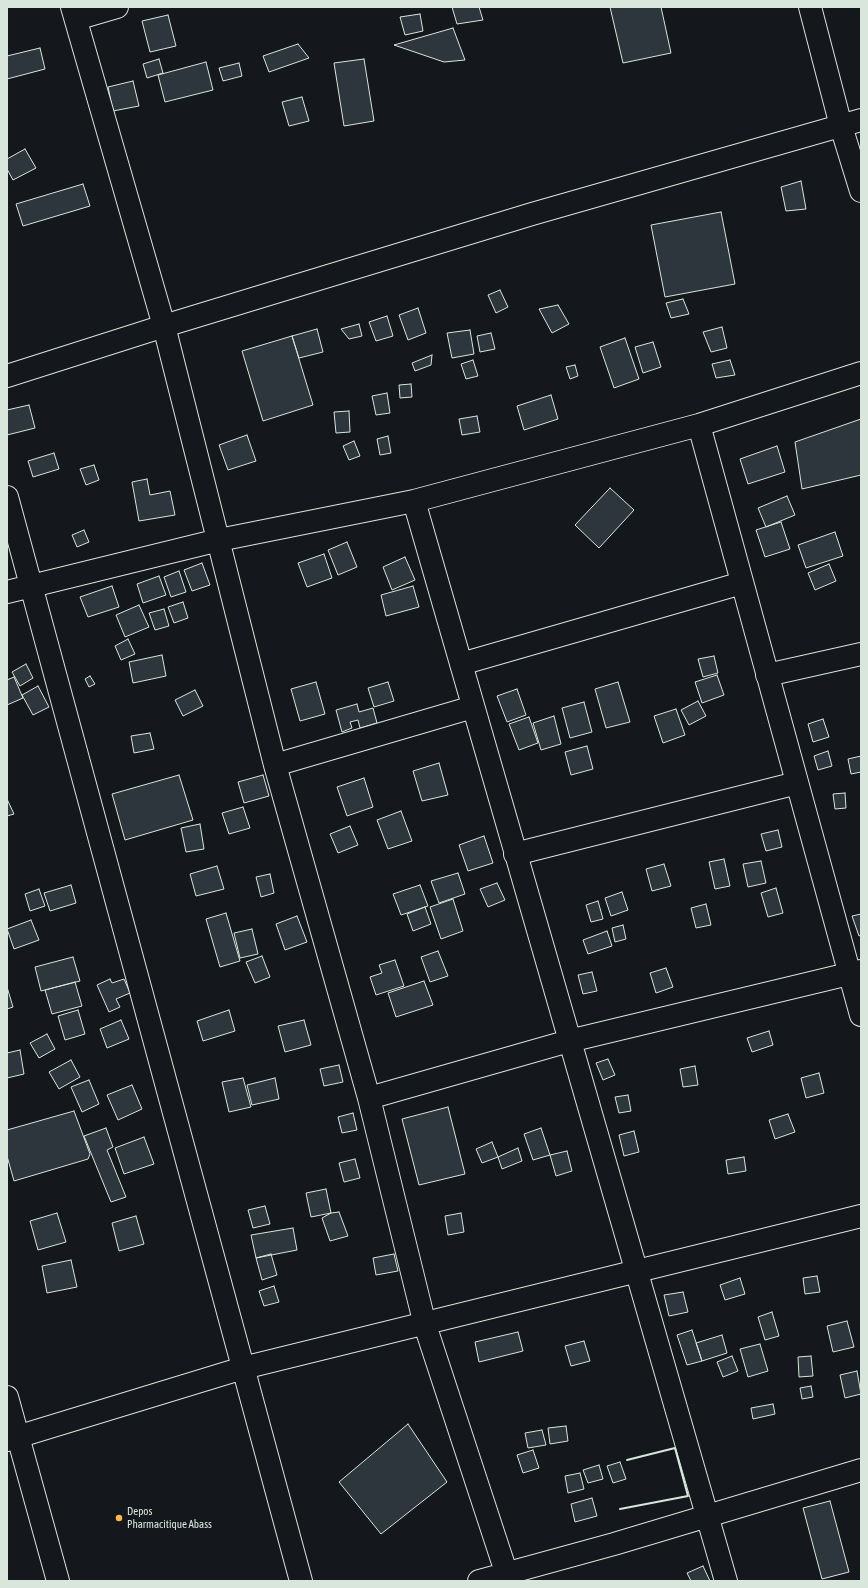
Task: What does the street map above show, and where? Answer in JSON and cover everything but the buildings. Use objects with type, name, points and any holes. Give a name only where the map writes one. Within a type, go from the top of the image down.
[{"type":"street","points":[[117,7],[74,13],[164,326],[275,765],[369,1098],[425,1325],[507,1577]]},
{"type":"street","points":[[810,7],[851,123],[861,191]]},
{"type":"street","points":[[7,376],[164,326],[532,214],[851,123]]},
{"type":"street","points":[[7,592],[219,540],[414,501],[699,425],[861,373]]},
{"type":"street","points":[[699,425],[797,783],[855,973],[861,1015]]},
{"type":"street","points":[[7,497],[300,1581]]},
{"type":"street","points":[[414,501],[569,1042],[726,1581]]},
{"type":"street","points":[[461,664],[742,583]]},
{"type":"street","points":[[768,675],[861,654]]},
{"type":"street","points":[[275,765],[473,707]]},
{"type":"street","points":[[515,854],[797,783]]},
{"type":"street","points":[[369,1098],[569,1042],[855,973]]},
{"type":"street","points":[[13,1438],[243,1368],[425,1325],[636,1270],[861,1216]]},
{"type":"street","points":[[7,1397],[13,1438],[58,1581]]},
{"type":"street","points":[[479,1581],[507,1577],[861,1470]]},
{"type":"wall","points":[[620,1509],[688,1496],[675,1448],[627,1460]]},
{"type":"place","name":"Depos Pharmacitique Abass","points":[[119,1518]]}]
